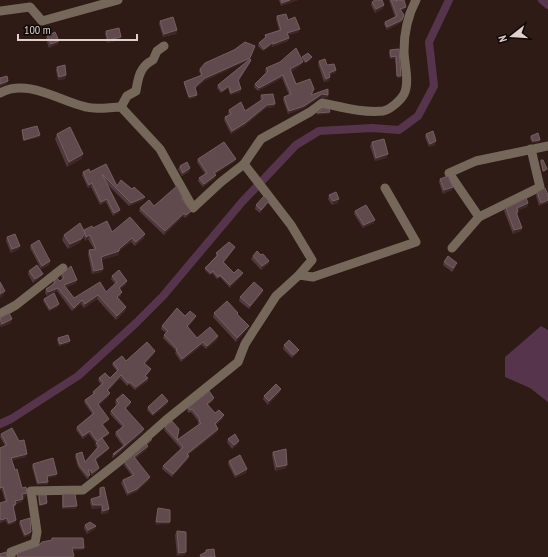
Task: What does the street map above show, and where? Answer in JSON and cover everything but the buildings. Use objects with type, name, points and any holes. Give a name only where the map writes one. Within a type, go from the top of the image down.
[{"type":"street","points":[[0,11],[30,6],[42,21],[118,0]]},
{"type":"street","points":[[0,93],[6,89],[25,88],[55,96],[87,108],[121,107],[160,149],[193,208],[221,182],[244,164],[261,139],[310,112],[322,103],[362,111],[385,111],[396,104],[404,94],[406,79],[404,50],[406,28],[416,0]]},
{"type":"street","points":[[121,107],[127,96],[136,91],[143,68],[154,60],[157,51],[164,46]]},
{"type":"street","points":[[479,216],[449,173],[476,161],[548,146]]},
{"type":"street","points":[[452,248],[479,216],[540,187],[531,149]]},
{"type":"street","points":[[11,557],[11,552],[35,544],[37,532],[31,491],[83,490],[121,460],[166,420],[238,362],[245,344],[276,296],[312,260],[291,225],[244,164]]},
{"type":"street","points":[[299,274],[313,278],[416,242],[386,188]]},
{"type":"street","points":[[0,314],[16,305],[63,268]]},
{"type":"shaded area","points":[[541,326],[548,330],[548,402],[530,388],[505,377],[505,357]]},
{"type":"waterway","points":[[0,424],[11,419],[78,376],[136,323],[163,296],[242,202],[296,145],[319,131],[372,128],[399,130],[418,116],[434,86],[429,42],[449,0]]},
{"type":"waterway","points":[[542,0],[548,5]]}]
